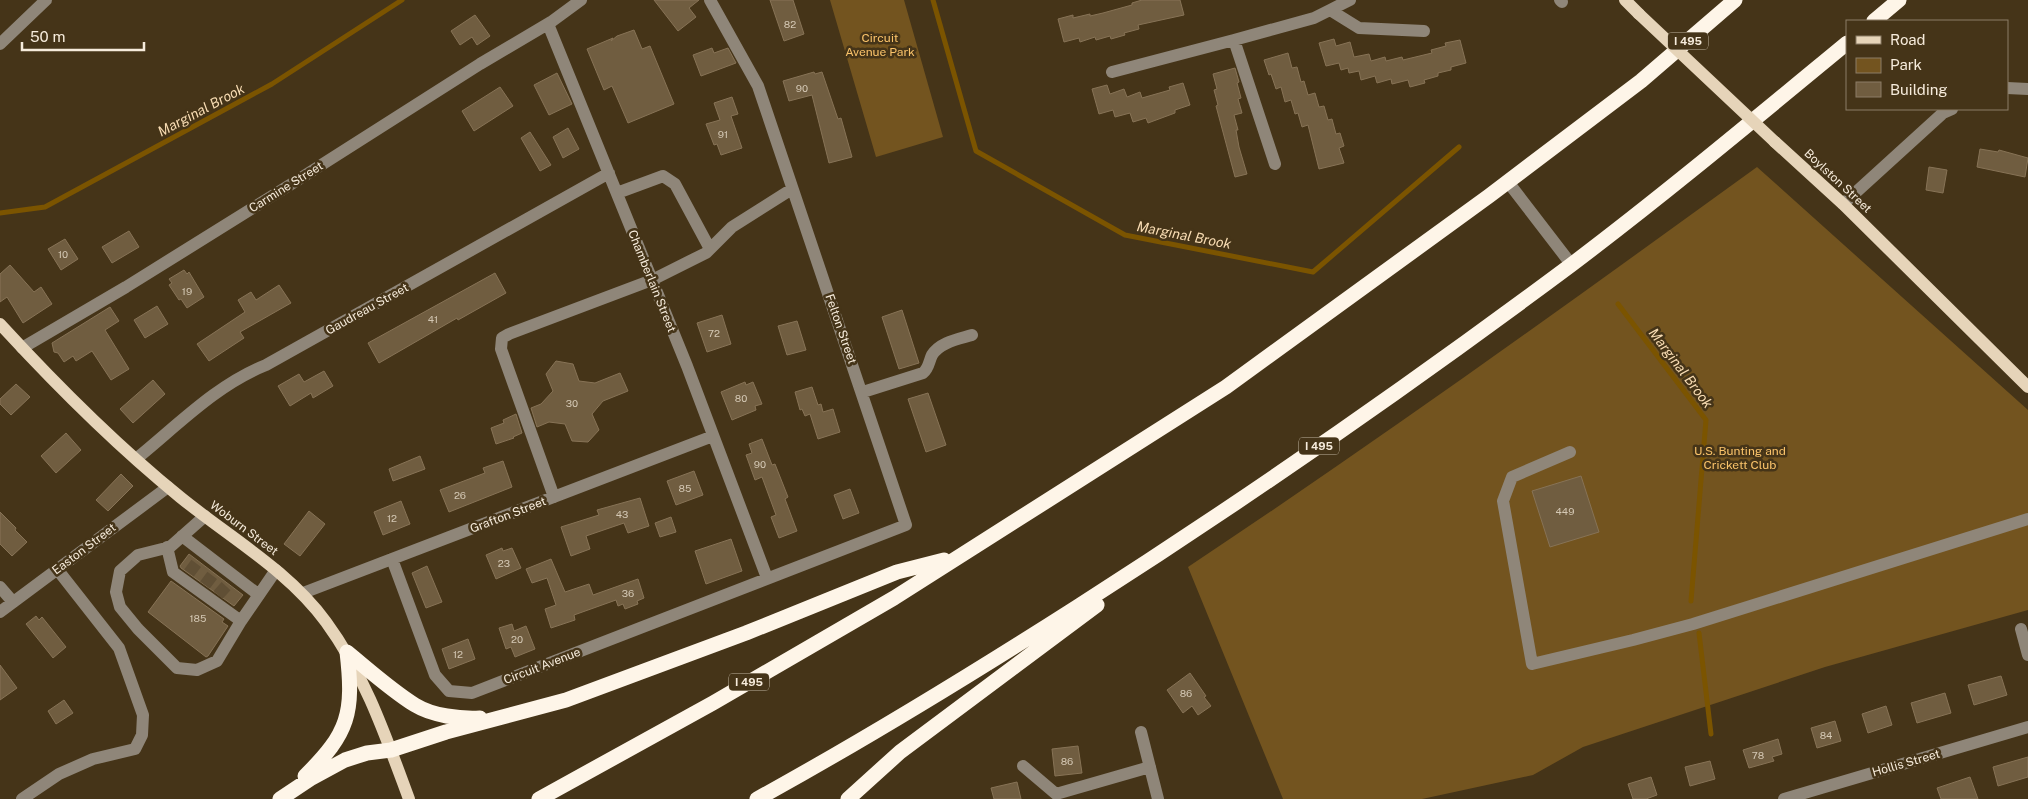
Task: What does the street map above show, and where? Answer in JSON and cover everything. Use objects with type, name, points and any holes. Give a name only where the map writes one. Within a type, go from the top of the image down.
[{"type":"highway","name":"I 495","points":[[539,799],[730,693],[894,598],[1226,387],[1508,182],[1641,81],[1735,0]]},
{"type":"highway","points":[[1875,20],[1899,0]]},
{"type":"highway","name":"I 495","points":[[757,799],[986,664],[1188,536],[1345,428],[1571,264],[1693,170],[1846,45]]},
{"type":"highway","points":[[848,799],[900,752],[1188,536]]},
{"type":"highway","points":[[284,796],[345,760],[368,753],[391,750],[446,732],[541,707],[605,687],[787,617],[897,572],[955,558]]},
{"type":"highway","points":[[347,652],[417,706],[443,715],[470,719],[507,716]]},
{"type":"highway","points":[[284,796],[327,755],[344,728],[350,701],[347,652]]},
{"type":"main road","name":"Boylston Street","points":[[1625,0],[1843,204],[2028,386]]},
{"type":"main road","name":"Woburn Street","points":[[0,324],[22,348],[136,459],[168,487],[276,570],[303,594],[325,620],[347,652],[371,699],[409,799]]},
{"type":"street","points":[[0,44],[46,0]]},
{"type":"street","points":[[548,24],[581,0]]},
{"type":"street","name":"Felton Street","points":[[710,0],[758,86],[863,392],[906,525],[767,578]]},
{"type":"street","points":[[1112,72],[1314,18],[1350,0]]},
{"type":"street","points":[[1330,10],[1359,28],[1424,31]]},
{"type":"street","name":"Chamberlain Street","points":[[548,24],[652,280],[767,578]]},
{"type":"street","name":"Carmine Street","points":[[22,348],[143,276],[480,64],[548,24]]},
{"type":"street","points":[[1234,40],[1275,164]]},
{"type":"street","points":[[2008,88],[2028,90]]},
{"type":"street","points":[[1843,204],[1943,113],[1950,110]]},
{"type":"street","name":"Gaudreau Street","points":[[136,459],[214,394],[244,374],[266,365],[609,173]]},
{"type":"street","points":[[617,193],[663,176],[675,184],[710,249]]},
{"type":"street","points":[[1508,182],[1571,264]]},
{"type":"street","points":[[554,497],[501,349],[502,338],[652,280],[706,253],[732,227],[792,189]]},
{"type":"street","points":[[863,392],[924,373],[928,369],[932,354],[942,345],[972,334]]},
{"type":"street","name":"Grafton Street","points":[[303,594],[713,436]]},
{"type":"street","points":[[1570,452],[1512,477],[1503,501],[1532,664],[1693,624],[2028,519]]},
{"type":"street","name":"Easton Street","points":[[0,612],[168,487]]},
{"type":"street","points":[[205,516],[167,547],[138,555],[120,571],[116,592],[120,607],[138,629],[177,668],[197,670],[217,661],[241,621],[276,570]]},
{"type":"street","points":[[182,536],[201,557],[231,580],[259,595]]},
{"type":"street","points":[[167,547],[173,572],[186,576],[216,598],[241,621]]},
{"type":"street","name":"Circuit Avenue","points":[[392,559],[435,675],[449,691],[472,693],[767,578]]},
{"type":"street","points":[[22,799],[60,774],[93,759],[134,749],[142,736],[143,715],[119,648],[57,570]]},
{"type":"street","points":[[0,587],[13,602]]},
{"type":"street","points":[[2021,629],[2028,655]]},
{"type":"street","name":"Hollis Street","points":[[1784,799],[2028,727]]},
{"type":"street","points":[[1141,732],[1158,799]]},
{"type":"street","points":[[1024,766],[1056,794],[1150,766]]},
{"type":"green space","name":"Circuit Avenue Park","points":[[830,0],[904,0],[943,137],[876,157]]},
{"type":"green space","name":"U.S. Bunting and Crickett Club","points":[[1757,167],[2028,410],[2028,610],[1825,667],[1583,747],[1533,775],[1422,799],[1283,799],[1188,567],[1403,420]]},
{"type":"building","points":[[654,0],[699,0],[689,8],[696,17],[678,31]]},
{"type":"building","points":[[770,0],[793,0],[804,34],[784,41]]},
{"type":"building","points":[[1142,0],[1180,0],[1184,15],[1138,25],[1139,29],[1111,39],[1110,36],[1096,40],[1095,37],[1080,42],[1079,38],[1064,42],[1058,19],[1073,15],[1073,18],[1090,14],[1090,16],[1132,5],[1132,3]]},
{"type":"building","points":[[475,15],[490,36],[477,45],[472,37],[460,45],[451,31]]},
{"type":"building","points":[[634,30],[642,49],[650,46],[674,104],[628,123],[612,86],[604,90],[587,49],[613,38],[611,41],[617,36]]},
{"type":"building","points":[[1334,39],[1336,46],[1350,42],[1354,57],[1369,54],[1371,61],[1385,57],[1386,61],[1402,57],[1403,60],[1432,53],[1431,50],[1446,46],[1445,43],[1460,40],[1466,63],[1451,67],[1451,70],[1438,73],[1438,76],[1424,80],[1425,83],[1410,87],[1408,80],[1392,84],[1391,79],[1377,83],[1375,76],[1361,80],[1359,71],[1349,73],[1348,68],[1341,70],[1339,63],[1326,66],[1319,43]]},
{"type":"building","points":[[712,48],[714,53],[728,48],[736,63],[701,76],[693,55]]},
{"type":"building","points":[[1288,53],[1292,68],[1297,67],[1301,82],[1304,81],[1308,95],[1315,93],[1319,107],[1324,106],[1328,120],[1332,119],[1336,134],[1340,133],[1344,146],[1339,148],[1344,163],[1319,169],[1308,125],[1302,127],[1298,113],[1295,114],[1291,100],[1285,102],[1281,87],[1276,89],[1264,60]]},
{"type":"building","points":[[1235,68],[1241,98],[1238,99],[1242,113],[1234,115],[1238,130],[1236,130],[1239,147],[1247,174],[1235,177],[1216,106],[1218,105],[1214,90],[1217,89],[1213,74]]},
{"type":"building","points":[[814,72],[815,74],[822,72],[838,119],[841,118],[852,157],[829,163],[812,95],[789,101],[783,81]]},
{"type":"building","points":[[557,73],[572,104],[549,115],[534,85]]},
{"type":"building","points":[[1183,83],[1190,105],[1148,123],[1146,118],[1133,122],[1130,113],[1115,117],[1113,110],[1099,114],[1092,89],[1107,85],[1110,94],[1124,89],[1127,97],[1140,92],[1142,98],[1170,90],[1169,87]]},
{"type":"building","points":[[500,87],[513,106],[474,131],[462,111]]},
{"type":"building","points":[[732,97],[738,114],[731,116],[742,148],[721,155],[717,144],[714,145],[706,124],[720,120],[714,103]]},
{"type":"building","points":[[568,128],[579,149],[563,158],[553,137]]},
{"type":"building","points":[[530,132],[551,165],[540,171],[521,138]]},
{"type":"building","points":[[1980,149],[1998,152],[1999,150],[2028,158],[2025,177],[1977,167]]},
{"type":"building","points":[[1929,167],[1947,170],[1943,193],[1926,190]]},
{"type":"building","points":[[129,231],[139,247],[112,263],[102,247]]},
{"type":"building","points":[[65,239],[78,259],[61,270],[48,249]]},
{"type":"building","points":[[10,265],[34,292],[41,287],[52,304],[23,323],[7,297],[0,302],[0,274]]},
{"type":"building","points":[[184,270],[187,274],[189,272],[204,297],[187,308],[169,285],[172,283],[169,279]]},
{"type":"building","points":[[495,273],[506,293],[458,320],[457,318],[379,363],[368,343]]},
{"type":"building","points":[[279,285],[291,303],[240,332],[244,338],[209,361],[197,344],[245,312],[238,300],[251,292],[256,300]]},
{"type":"building","points":[[157,306],[168,324],[145,338],[134,320]]},
{"type":"building","points":[[110,307],[119,321],[105,330],[129,369],[111,380],[92,351],[76,361],[73,356],[64,362],[58,353],[54,352],[52,343]]},
{"type":"building","points":[[902,310],[919,363],[899,369],[882,317]]},
{"type":"building","points":[[722,315],[731,344],[707,352],[697,323]]},
{"type":"building","points":[[797,321],[806,350],[787,355],[778,326]]},
{"type":"building","points":[[556,361],[573,364],[579,381],[595,383],[620,373],[628,391],[603,401],[592,414],[599,430],[588,442],[572,441],[565,424],[549,422],[537,427],[531,408],[541,404],[553,391],[546,374]]},
{"type":"building","points":[[324,371],[333,386],[313,398],[311,393],[290,406],[278,386],[299,374],[304,382]]},
{"type":"building","points":[[153,380],[165,394],[133,423],[120,409]]},
{"type":"building","points":[[745,382],[746,385],[753,382],[762,404],[755,406],[756,410],[732,420],[721,392]]},
{"type":"building","points":[[16,384],[30,397],[11,415],[0,404],[0,399]]},
{"type":"building","points":[[812,387],[818,405],[821,404],[823,412],[833,409],[840,432],[818,439],[810,414],[805,416],[802,409],[800,410],[795,392]]},
{"type":"building","points":[[928,393],[946,445],[926,452],[908,399]]},
{"type":"building","points":[[516,414],[522,433],[496,444],[491,428],[504,423],[503,420]]},
{"type":"building","points":[[66,433],[81,450],[56,473],[41,456]]},
{"type":"building","points":[[762,439],[772,465],[775,464],[788,497],[785,499],[797,531],[779,538],[771,517],[776,515],[762,477],[755,480],[746,455],[752,453],[749,444]]},
{"type":"building","points":[[420,456],[425,469],[393,481],[389,469]]},
{"type":"building","points":[[503,461],[512,487],[449,512],[440,490],[485,473],[483,468]]},
{"type":"building","points":[[694,471],[703,495],[676,505],[667,481]]},
{"type":"building","points":[[121,474],[133,486],[108,511],[96,500]]},
{"type":"building","points":[[1581,476],[1599,532],[1550,547],[1532,491]]},
{"type":"building","points":[[850,489],[859,513],[843,519],[834,495]]},
{"type":"building","points":[[640,498],[649,526],[628,533],[624,523],[586,536],[590,549],[571,556],[561,527],[599,515],[597,510]]},
{"type":"building","points":[[401,501],[410,524],[383,535],[374,512]]},
{"type":"building","points":[[309,511],[325,524],[300,556],[284,544]]},
{"type":"building","points":[[0,512],[27,542],[12,556],[0,544]]},
{"type":"building","points":[[671,517],[676,532],[660,537],[655,523]]},
{"type":"building","points":[[731,539],[742,571],[706,584],[695,551]]},
{"type":"building","points":[[502,548],[503,551],[512,548],[521,568],[496,579],[486,555]]},
{"type":"building","points":[[189,554],[243,595],[234,606],[181,568],[180,566]]},
{"type":"building","points":[[551,559],[565,592],[589,584],[593,595],[638,579],[644,598],[637,601],[638,604],[625,609],[623,604],[618,606],[616,600],[574,615],[575,620],[551,628],[545,609],[556,605],[547,578],[532,583],[526,569]]},
{"type":"building","points":[[427,566],[442,602],[426,608],[412,573]]},
{"type":"building","points":[[171,581],[224,619],[222,622],[228,626],[206,657],[148,612]]},
{"type":"building","points":[[36,616],[39,620],[42,617],[66,647],[53,658],[26,624]]},
{"type":"building","points":[[512,624],[514,631],[526,626],[535,649],[515,657],[511,647],[506,649],[499,628]]},
{"type":"building","points":[[468,639],[475,659],[449,669],[442,649]]},
{"type":"building","points":[[0,665],[17,688],[0,700]]},
{"type":"building","points":[[1190,673],[1211,706],[1198,715],[1192,706],[1183,713],[1167,690]]},
{"type":"building","points":[[2001,676],[2007,695],[1974,705],[1968,685]]},
{"type":"building","points":[[1945,693],[1951,713],[1917,723],[1911,703]]},
{"type":"building","points":[[64,700],[73,713],[56,724],[48,711]]},
{"type":"building","points":[[1886,706],[1892,725],[1868,733],[1862,714]]},
{"type":"building","points":[[1835,721],[1841,741],[1817,748],[1811,728]]},
{"type":"building","points":[[1778,739],[1782,754],[1772,757],[1774,761],[1749,768],[1743,750]]},
{"type":"building","points":[[1078,746],[1082,773],[1055,776],[1052,749]]},
{"type":"building","points":[[2028,757],[2028,777],[1998,786],[1993,767]]},
{"type":"building","points":[[1710,761],[1715,779],[1690,786],[1685,767]]},
{"type":"building","points":[[1651,777],[1657,795],[1646,799],[1633,799],[1628,784]]},
{"type":"building","points":[[1970,777],[1978,799],[1941,799],[1937,788]]},
{"type":"building","points":[[1017,782],[1021,799],[994,799],[991,788]]},
{"type":"waterway","name":"Marginal Brook","points":[[0,213],[45,207],[272,84],[402,0]]},
{"type":"waterway","name":"Marginal Brook","points":[[933,0],[976,151],[1125,235],[1313,272],[1459,147]]},
{"type":"waterway","name":"Marginal Brook","points":[[1618,304],[1706,420],[1691,601]]},
{"type":"waterway","name":"Marginal Brook","points":[[1699,633],[1711,734]]},
{"type":"tunnel","points":[[189,573],[198,561]]},
{"type":"tunnel","points":[[205,585],[214,573]]},
{"type":"tunnel","points":[[218,595],[228,584]]}]
